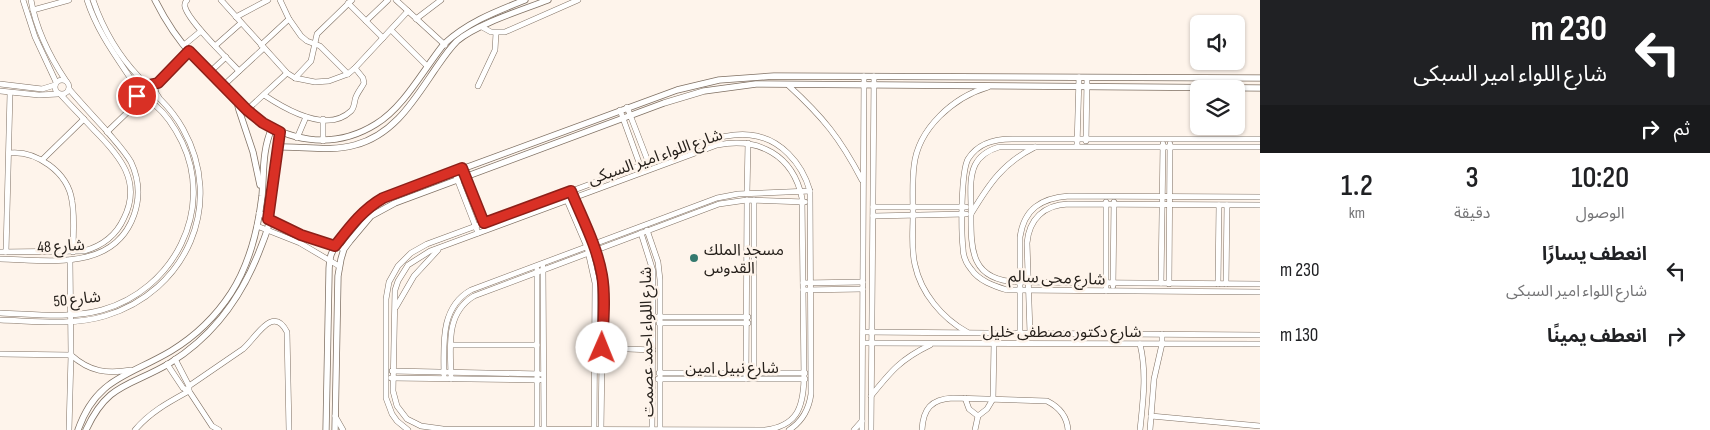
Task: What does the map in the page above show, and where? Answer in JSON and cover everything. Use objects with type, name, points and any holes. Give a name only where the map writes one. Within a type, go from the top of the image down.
[{"type":"street","points":[[23,0],[35,37],[56,83],[55,90],[59,94]]},
{"type":"street","points":[[0,92],[39,95],[65,94],[69,89],[69,85],[47,47],[31,0]]},
{"type":"street","points":[[33,10],[69,0]]},
{"type":"street","name":"شارع 50","points":[[0,313],[71,314],[102,310],[130,298],[151,285],[170,264],[185,237],[190,222],[193,197],[188,158],[175,130],[156,106],[146,101],[106,43],[87,0]]},
{"type":"street","name":"شارع 50","points":[[0,320],[71,322],[104,317],[133,305],[155,290],[175,268],[192,238],[198,221],[201,195],[195,154],[182,127],[156,92],[130,67],[114,45],[103,25],[93,0]]},
{"type":"street","points":[[155,0],[189,51],[247,110],[280,132],[297,138],[323,141],[352,136],[377,124],[392,111],[444,44],[459,31],[476,20],[525,0]]},
{"type":"street","points":[[187,0],[185,8],[201,31],[239,71]]},
{"type":"street","points":[[221,0],[287,73],[308,82],[322,82],[348,74],[408,11]]},
{"type":"street","points":[[236,17],[256,3],[268,0]]},
{"type":"street","points":[[280,0],[289,19],[301,36],[307,41],[320,46],[348,74]]},
{"type":"street","points":[[366,21],[388,0]]},
{"type":"street","points":[[396,0],[450,49]]},
{"type":"street","points":[[278,147],[337,148],[355,145],[384,132],[404,113],[450,49],[463,37],[482,27],[548,0]]},
{"type":"street","points":[[482,27],[496,33],[505,32],[578,0]]},
{"type":"street","points":[[416,19],[437,1]]},
{"type":"street","points":[[295,78],[311,62],[317,34],[350,2],[383,38]]},
{"type":"street","points":[[224,85],[289,19]]},
{"type":"street","points":[[215,46],[241,22]]},
{"type":"street","points":[[391,30],[428,66]]},
{"type":"street","points":[[184,45],[201,31]]},
{"type":"street","points":[[478,86],[495,50],[496,33]]},
{"type":"street","points":[[107,132],[136,104],[146,101],[156,92],[158,83],[189,51]]},
{"type":"street","points":[[210,72],[226,57]]},
{"type":"street","points":[[264,95],[306,117],[323,120],[343,116],[352,110],[356,96],[364,83],[363,78],[355,68]]},
{"type":"street","points":[[247,110],[287,73]]},
{"type":"street","points":[[862,430],[864,76]]},
{"type":"street","points":[[326,430],[330,260],[335,246],[349,228],[373,204],[383,198],[454,171],[627,107],[677,90],[719,80],[756,77],[864,76],[1260,78]]},
{"type":"street","points":[[871,430],[874,76]]},
{"type":"street","points":[[1077,146],[1079,77]]},
{"type":"street","points":[[1086,146],[1087,78]]},
{"type":"street","points":[[0,84],[42,88],[60,80],[66,81]]},
{"type":"street","points":[[136,104],[139,92],[148,84],[158,83]]},
{"type":"street","points":[[335,430],[339,266],[344,249],[371,216],[385,208],[464,176],[664,103],[704,91],[756,84],[1260,88]]},
{"type":"street","points":[[788,85],[831,128],[848,153],[862,181]]},
{"type":"street","points":[[968,332],[947,318],[924,290],[915,264],[913,215],[914,164],[921,144],[931,127],[944,111],[960,98],[989,86]]},
{"type":"street","name":"شارع 48","points":[[0,259],[70,260],[85,258],[106,250],[123,235],[133,219],[137,201],[136,177],[126,154],[69,89]]},
{"type":"street","points":[[3,252],[9,153],[10,93]]},
{"type":"street","name":"شارع 48","points":[[3,252],[84,251],[102,244],[116,232],[126,216],[131,193],[125,167],[113,150],[59,94]]},
{"type":"street","points":[[240,103],[238,106],[253,152],[262,196]]},
{"type":"street","points":[[627,107],[651,169]]},
{"type":"street","points":[[620,110],[643,172]]},
{"type":"street","points":[[297,138],[306,117]]},
{"type":"street","points":[[42,160],[84,119]]},
{"type":"street","points":[[323,120],[323,141]]},
{"type":"street","points":[[78,430],[85,413],[94,399],[105,388],[117,378],[152,362],[191,337],[220,308],[240,278],[257,226],[262,196],[265,148],[272,128]]},
{"type":"street","points":[[86,430],[98,408],[109,396],[130,382],[175,359],[208,334],[226,312],[247,280],[267,229],[280,132]]},
{"type":"street","name":"شارع اللواء امير السبكى","points":[[408,430],[397,421],[388,406],[385,378],[386,299],[393,273],[404,259],[418,248],[648,162],[715,138],[732,134],[751,135],[775,143],[789,154],[804,174],[810,191],[812,283],[811,394],[807,410],[798,423],[789,430]]},
{"type":"street","name":"شارع محى سالم","points":[[1260,139],[998,139],[981,146],[968,159],[964,169],[963,208],[963,248],[970,268],[976,275],[995,286],[1007,290],[1260,292]]},
{"type":"street","points":[[1162,284],[1163,139]]},
{"type":"street","points":[[1169,284],[1170,139]]},
{"type":"street","points":[[748,143],[748,194]]},
{"type":"street","name":"شارع اللواء امير السبكى","points":[[748,143],[764,148],[784,162],[794,174],[801,192],[802,201],[804,376],[802,402],[794,417],[781,426],[765,430],[443,430],[420,426],[407,419],[394,399],[393,375],[395,290],[402,273],[416,259],[430,251],[651,169],[717,145],[748,143]]},
{"type":"street","name":"شارع محى سالم","points":[[1260,147],[999,147],[991,150],[979,159],[972,172],[971,208],[971,247],[977,262],[990,275],[999,280],[1019,282],[1260,284]]},
{"type":"street","points":[[872,216],[971,214],[1000,172],[1017,158],[1036,147]]},
{"type":"street","points":[[9,153],[29,154],[42,160],[62,178],[71,194],[74,252]]},
{"type":"street","points":[[462,168],[487,230]]},
{"type":"street","points":[[454,171],[478,233]]},
{"type":"street","points":[[571,191],[593,245],[603,283],[601,430]]},
{"type":"street","points":[[451,375],[453,319],[460,306],[466,300],[587,247],[717,198],[748,194],[810,191]]},
{"type":"street","points":[[564,193],[587,247],[594,273],[596,298],[594,430]]},
{"type":"street","points":[[1020,333],[1021,226],[1034,208],[1049,199],[1067,196],[1260,197]]},
{"type":"street","points":[[1067,196],[1068,204]]},
{"type":"street","points":[[1106,197],[1106,291]]},
{"type":"street","points":[[1113,291],[1114,197]]},
{"type":"street","points":[[444,378],[445,325],[450,311],[459,299],[471,290],[540,267],[595,252],[719,204],[747,200],[811,202]]},
{"type":"street","points":[[746,376],[747,200]]},
{"type":"street","points":[[754,200],[754,376]]},
{"type":"street","points":[[1030,333],[1026,243],[1032,223],[1038,215],[1052,206],[1068,204],[1260,205]]},
{"type":"street","points":[[1218,284],[1219,205]]},
{"type":"street","points":[[1226,205],[1226,284]]},
{"type":"street","points":[[873,207],[971,208]]},
{"type":"street","points":[[1034,208],[1038,215]]},
{"type":"street","points":[[259,213],[301,235],[344,249]]},
{"type":"street","points":[[126,216],[133,219]]},
{"type":"street","name":"شارع اللواء احمد عصمت","points":[[646,225],[660,271],[660,430]]},
{"type":"street","points":[[257,226],[300,243],[339,266]]},
{"type":"street","name":"شارع اللواء احمد عصمت","points":[[639,228],[653,271],[652,430]]},
{"type":"street","points":[[394,310],[414,276],[440,248]]},
{"type":"street","points":[[41,252],[41,260]]},
{"type":"street","points":[[69,430],[72,355],[70,260]]},
{"type":"street","points":[[170,264],[175,268]]},
{"type":"street","points":[[540,267],[537,345],[544,429]]},
{"type":"street","points":[[538,429],[540,267]]},
{"type":"street","points":[[803,283],[863,282]]},
{"type":"street","points":[[803,290],[863,289]]},
{"type":"street","points":[[653,320],[754,320]]},
{"type":"street","points":[[135,430],[142,421],[244,348],[265,324],[271,322],[278,322],[284,326],[287,332],[289,430]]},
{"type":"street","name":"شارع دكتور مصطفى خليل","points":[[863,332],[1260,335]]},
{"type":"street","points":[[1150,430],[1155,370],[1162,344],[1162,334]]},
{"type":"street","name":"شارع دكتور مصطفى خليل","points":[[863,343],[1260,344]]},
{"type":"street","points":[[871,396],[899,363],[932,343]]},
{"type":"street","points":[[975,430],[978,416],[987,409],[993,399],[994,343]]},
{"type":"street","points":[[1140,344],[1144,361],[1140,430]]},
{"type":"street","points":[[451,345],[537,345]]},
{"type":"street","points":[[602,348],[653,350]]},
{"type":"street","points":[[0,354],[72,355],[82,365],[94,369],[119,372],[131,370]]},
{"type":"street","points":[[175,359],[204,414],[212,426],[219,430]]},
{"type":"street","points":[[167,364],[183,388],[189,388]]},
{"type":"street","points":[[385,371],[393,375],[444,378],[451,375]]},
{"type":"street","points":[[385,378],[393,375],[444,372],[451,375],[540,377]]},
{"type":"street","name":"شارع نبيل امين","points":[[653,376],[811,376]]},
{"type":"street","points":[[965,398],[969,409],[978,416]]},
{"type":"street","points":[[922,430],[924,416],[928,408],[935,401],[965,398],[1047,401],[1055,405],[1061,412],[1065,418],[1068,430]]},
{"type":"street","points":[[335,416],[343,430]]},
{"type":"street","points":[[1151,416],[1260,426]]},
{"type":"street","points":[[854,430],[862,421]]},
{"type":"place","name":"مسجد الملك القدوس","points":[[694,258]]},
{"type":"route","points":[[137,96],[144,86],[158,83],[189,51],[247,110],[263,123],[280,132],[268,219],[301,235],[335,246],[357,218],[373,204],[383,198],[462,168],[484,223],[571,191],[595,252],[603,283],[602,348]]}]
